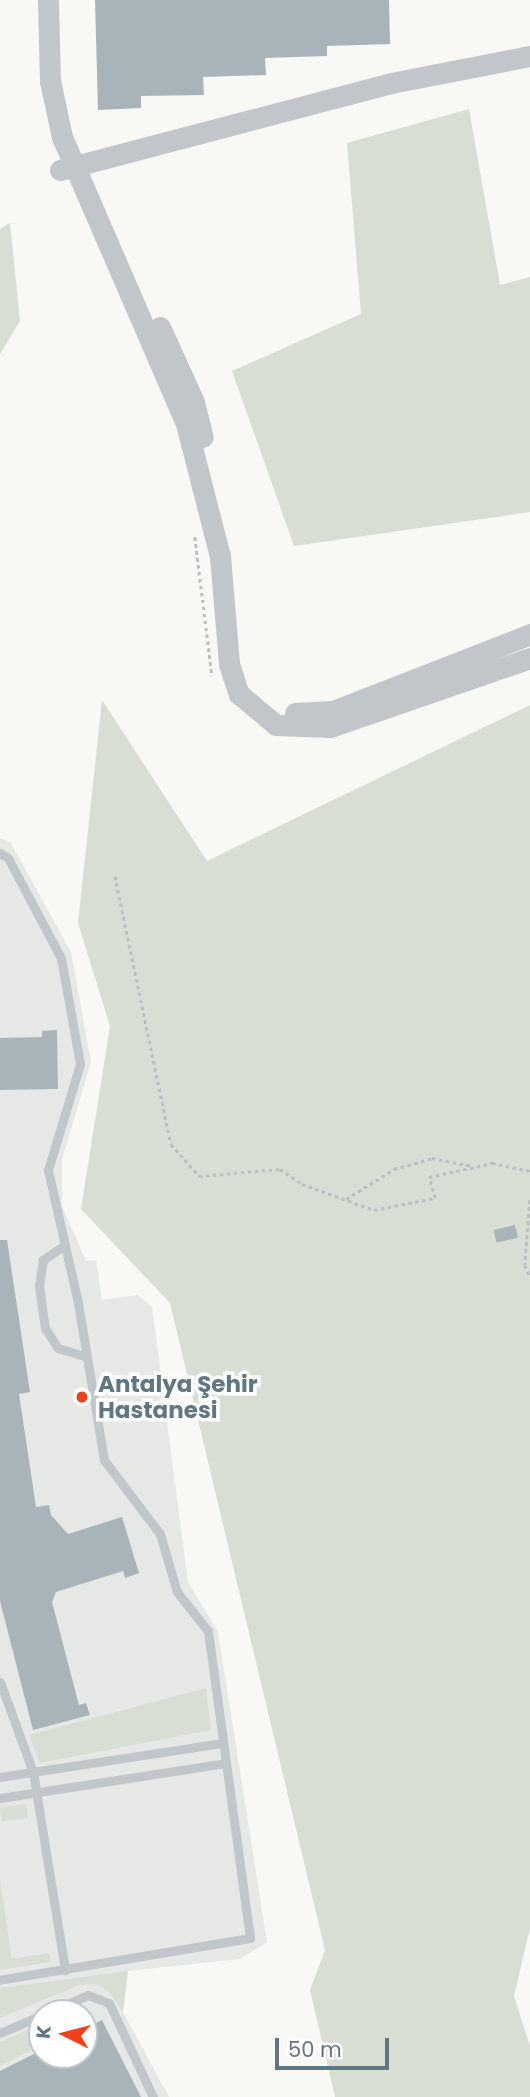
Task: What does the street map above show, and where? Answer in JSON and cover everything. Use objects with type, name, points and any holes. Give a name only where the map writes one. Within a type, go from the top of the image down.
[{"type":"street","points":[[48,0],[50,81],[72,167],[186,424],[220,556],[229,664],[239,694],[276,724],[330,727],[530,658]]},
{"type":"street","points":[[62,0],[64,87],[72,167],[194,402],[234,556],[244,668],[265,702],[304,715],[333,711],[530,634]]},
{"type":"street","points":[[72,167],[391,83],[530,56]]},
{"type":"lane","points":[[0,853],[8,858],[61,958],[80,1064],[48,1170],[87,1357],[104,1460],[160,1534],[177,1592],[208,1631],[221,1743],[250,1938],[0,1980]]},
{"type":"lane","points":[[65,1245],[43,1260],[39,1286],[45,1328],[58,1348],[87,1357]]},
{"type":"lane","points":[[0,1682],[33,1772],[65,1970]]},
{"type":"lane","points":[[0,1777],[221,1743]]},
{"type":"lane","points":[[0,1798],[225,1763]]},
{"type":"lane","points":[[79,1999],[88,1995],[109,2003],[153,2097]]},
{"type":"lane","points":[[0,2034],[28,2021]]},
{"type":"path","points":[[115,876],[171,1144],[200,1176],[280,1169],[302,1184],[373,1210],[435,1198],[429,1177],[492,1163],[530,1171]]},
{"type":"path","points":[[346,1200],[394,1169],[432,1158],[475,1167]]},
{"type":"path","points":[[530,1200],[525,1265],[530,1276]]},
{"type":"shaded area","points":[[469,109],[500,285],[530,277],[530,512],[294,546],[232,371],[361,314],[347,143]]},
{"type":"shaded area","points":[[10,223],[20,321],[0,354],[0,229]]},
{"type":"shaded area","points":[[102,700],[207,861],[530,705],[530,1928],[514,1996],[530,2046],[530,2097],[335,2097],[310,1990],[325,1950],[170,1303],[81,1209],[110,1026],[78,923]]},
{"type":"shaded area","name":"Antalya Şehir Hastanesi","points":[[0,838],[11,843],[71,952],[91,1062],[62,1160],[62,1206],[86,1261],[96,1260],[102,1300],[138,1295],[152,1307],[188,1582],[218,1632],[267,1942],[240,1959],[128,1971],[123,2012],[169,2097],[0,2097]]},
{"type":"shaded area","points":[[206,1688],[211,1730],[40,1763],[29,1735]]},
{"type":"shaded area","points":[[26,1804],[28,1818],[2,1821],[0,1808]]},
{"type":"shaded area","points":[[0,1880],[12,1959],[49,1953],[51,1962],[0,1970]]},
{"type":"shaded area","points":[[128,1971],[123,2012],[109,1992],[96,1984],[79,1985],[45,1999],[28,1999],[28,2006],[0,2018],[0,1988]]},
{"type":"shaded area","points":[[28,2029],[28,2052],[0,2066],[0,2042]]},
{"type":"building","points":[[95,0],[389,0],[390,44],[327,46],[327,56],[265,58],[266,75],[203,77],[204,95],[141,96],[141,108],[98,110]]},
{"type":"building","points":[[57,1030],[58,1089],[0,1090],[0,1038],[42,1037],[42,1031]]},
{"type":"building","points":[[515,1225],[518,1238],[496,1243],[494,1230]]},
{"type":"building","points":[[0,1240],[7,1240],[30,1392],[19,1394],[36,1507],[49,1505],[51,1515],[68,1534],[122,1517],[139,1573],[125,1578],[123,1571],[56,1592],[52,1602],[79,1705],[86,1703],[90,1715],[33,1730],[0,1601]]},
{"type":"building","points":[[102,2020],[141,2097],[0,2097],[0,2071],[28,2057],[28,2069],[98,2069],[98,2022]]},
{"type":"place","name":"Antalya Şehir Hastanesi","points":[[82,1397]]}]
